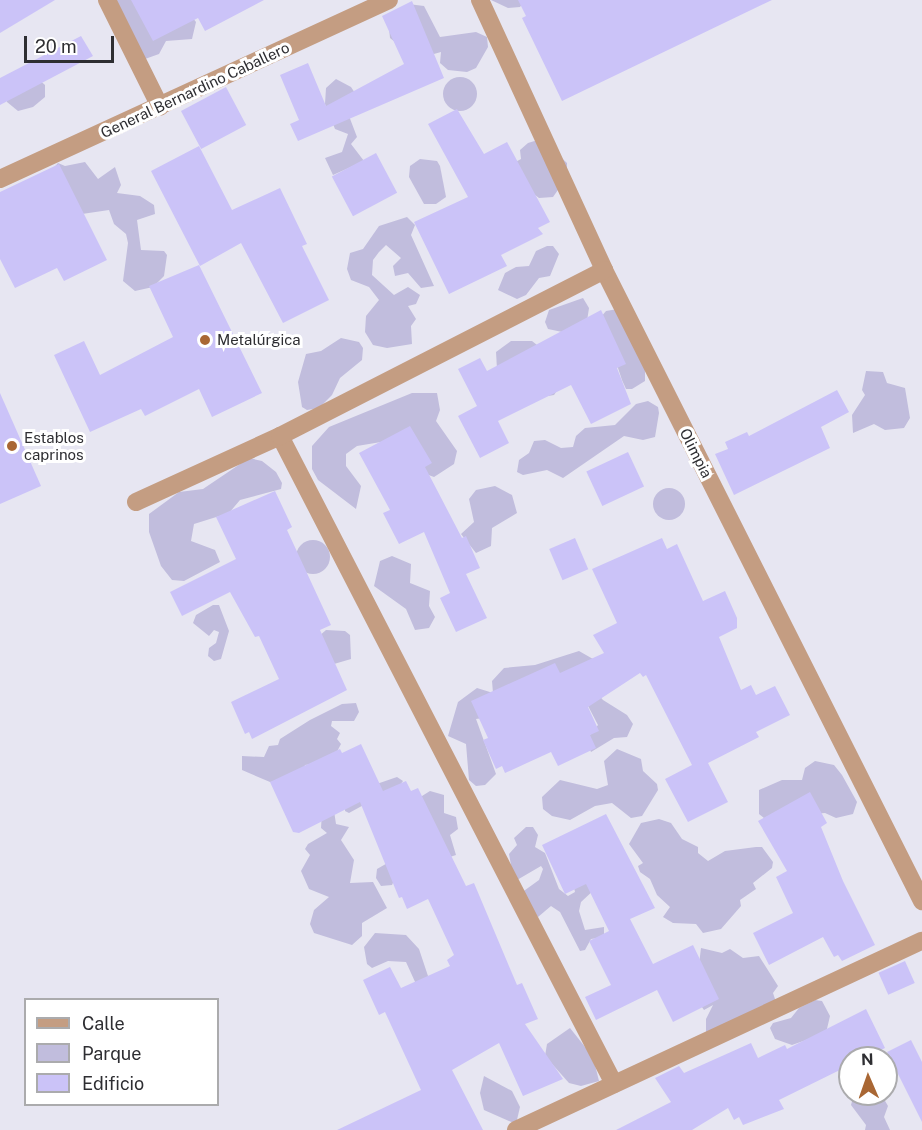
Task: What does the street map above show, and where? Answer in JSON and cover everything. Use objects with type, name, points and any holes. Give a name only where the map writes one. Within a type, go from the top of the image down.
[{"type":"street","points":[[107,0],[160,107]]},
{"type":"street","name":"General Bernardino Caballero","points":[[0,179],[389,0]]},
{"type":"street","name":"Olimpia","points":[[480,0],[604,270],[922,901]]},
{"type":"street","points":[[136,502],[280,436],[604,270]]},
{"type":"street","points":[[280,436],[614,1084]]},
{"type":"street","points":[[516,1130],[922,941]]},
{"type":"green space","points":[[107,0],[138,0],[192,17],[196,22],[192,39],[166,41],[159,54],[145,59]]},
{"type":"green space","points":[[491,0],[525,0],[520,7],[508,8]]},
{"type":"green space","points":[[408,4],[424,6],[440,37],[476,32],[487,37],[488,47],[476,68],[467,72],[448,70],[440,63],[441,52],[416,59],[390,38],[389,28]]},
{"type":"green space","points":[[460,77],[472,82],[477,94],[472,106],[460,111],[448,106],[443,94],[448,82]]},
{"type":"green space","points":[[37,78],[45,85],[45,97],[33,107],[18,111],[7,102],[6,90]]},
{"type":"green space","points":[[336,79],[351,87],[355,93],[349,116],[357,137],[351,144],[364,161],[333,175],[325,158],[342,152],[348,134],[335,129],[325,104],[326,88]]},
{"type":"green space","points":[[541,139],[567,163],[567,177],[553,197],[539,198],[530,191],[510,165],[521,159],[520,150],[528,143]]},
{"type":"green space","points":[[420,159],[437,161],[440,166],[446,197],[436,204],[424,204],[409,177],[410,166]]},
{"type":"green space","points":[[85,162],[98,179],[115,167],[121,185],[117,193],[140,196],[154,205],[155,214],[137,220],[141,250],[164,251],[167,255],[164,276],[153,287],[135,291],[123,281],[128,243],[126,234],[114,224],[109,210],[55,218],[46,177],[58,163],[65,166]]},
{"type":"green space","points":[[407,217],[415,225],[411,235],[434,286],[421,288],[408,273],[395,276],[393,266],[401,258],[386,245],[379,252],[373,260],[372,275],[394,295],[408,287],[420,295],[416,304],[408,306],[416,319],[411,326],[412,344],[387,348],[373,345],[365,332],[366,316],[379,300],[369,287],[351,280],[347,269],[350,253],[363,249],[379,226]]},
{"type":"green space","points":[[553,246],[559,254],[550,276],[539,278],[526,295],[517,299],[498,290],[505,273],[516,267],[529,266],[536,251]]},
{"type":"green space","points":[[583,298],[589,308],[587,321],[567,333],[548,329],[545,322],[549,310]]},
{"type":"green space","points":[[618,309],[645,363],[645,381],[632,389],[626,389],[622,380],[601,317],[606,311]]},
{"type":"green space","points":[[341,338],[359,342],[363,348],[362,360],[340,378],[332,395],[319,408],[307,410],[302,407],[298,382],[306,354],[321,351]]},
{"type":"green space","points":[[511,341],[532,341],[542,349],[558,389],[554,395],[548,396],[497,369],[496,352]]},
{"type":"green space","points":[[866,371],[883,372],[887,383],[905,388],[910,418],[904,428],[885,430],[874,424],[853,433],[852,415],[865,395],[862,390]]},
{"type":"green space","points":[[412,393],[437,393],[440,410],[436,421],[457,451],[454,464],[434,477],[423,473],[387,441],[357,446],[346,454],[346,466],[361,486],[356,509],[318,480],[312,469],[312,446],[329,427]]},
{"type":"green space","points":[[648,401],[658,407],[655,437],[643,440],[624,436],[563,478],[547,470],[523,475],[517,472],[519,460],[529,453],[534,441],[545,440],[561,448],[573,447],[576,436],[585,428],[615,425],[636,404]]},
{"type":"green space","points":[[249,458],[262,461],[276,472],[282,483],[281,489],[240,500],[229,513],[194,524],[191,541],[215,550],[220,562],[184,581],[172,580],[161,566],[149,532],[149,514],[179,492],[203,489]]},
{"type":"green space","points":[[495,486],[512,495],[517,513],[492,528],[491,546],[476,553],[461,534],[474,522],[469,499],[476,490]]},
{"type":"green space","points":[[669,488],[680,493],[685,504],[680,515],[669,520],[658,515],[653,504],[658,493]]},
{"type":"green space","points":[[313,540],[325,545],[330,557],[325,569],[313,574],[301,569],[296,557],[301,545]]},
{"type":"green space","points":[[392,556],[411,564],[410,583],[430,591],[429,606],[435,617],[429,628],[415,630],[406,609],[374,586],[380,561]]},
{"type":"green space","points":[[213,605],[219,605],[229,631],[221,659],[214,661],[208,656],[209,648],[216,643],[219,632],[214,630],[209,636],[193,623],[196,615]]},
{"type":"green space","points":[[326,630],[345,631],[350,635],[351,659],[334,664],[318,637]]},
{"type":"green space","points":[[579,651],[593,659],[594,690],[603,700],[627,715],[633,724],[627,737],[614,738],[591,752],[586,740],[598,725],[586,702],[476,719],[496,774],[485,785],[476,786],[469,780],[466,744],[448,736],[458,702],[477,688],[493,693],[492,681],[504,668],[535,665]]},
{"type":"green space","points":[[356,703],[359,712],[354,721],[332,721],[331,726],[340,733],[337,739],[341,744],[332,761],[305,765],[301,779],[270,782],[242,770],[242,756],[264,757],[269,746],[278,745],[280,739],[310,720],[342,704]]},
{"type":"green space","points":[[617,749],[641,759],[643,771],[657,784],[658,790],[642,816],[631,818],[612,803],[595,806],[570,820],[552,816],[543,809],[542,797],[560,780],[597,789],[608,785],[604,761]]},
{"type":"green space","points":[[815,761],[834,765],[842,775],[857,802],[853,814],[836,818],[825,813],[764,818],[759,814],[759,790],[782,780],[802,780],[805,768]]},
{"type":"green space","points":[[397,777],[403,781],[400,785],[349,813],[345,811],[345,806],[365,788]]},
{"type":"green space","points":[[430,791],[444,795],[444,813],[456,817],[458,829],[450,835],[456,855],[397,874],[392,885],[381,886],[376,878],[377,869],[398,857],[422,796]]},
{"type":"green space","points":[[334,811],[336,824],[349,827],[341,840],[354,860],[350,883],[373,882],[387,908],[362,923],[362,936],[352,945],[314,933],[310,924],[314,910],[329,897],[309,889],[301,871],[310,855],[305,849],[308,844],[327,833],[321,828],[322,813]]},
{"type":"green space","points":[[659,819],[671,823],[682,839],[698,847],[698,853],[708,861],[725,851],[762,847],[773,862],[772,868],[753,883],[756,889],[740,900],[741,906],[721,929],[703,933],[696,924],[673,923],[663,917],[670,907],[657,895],[650,879],[640,872],[638,866],[643,863],[629,844],[641,823]]},
{"type":"green space","points":[[526,827],[533,827],[538,835],[535,847],[545,853],[559,889],[568,896],[575,892],[573,883],[583,878],[596,888],[581,902],[579,911],[585,930],[604,927],[604,937],[591,939],[585,950],[580,951],[560,912],[551,906],[538,917],[521,893],[539,880],[543,869],[541,866],[517,880],[513,876],[509,854],[517,845],[514,838]]},
{"type":"green space","points":[[375,933],[406,935],[419,949],[429,979],[416,984],[406,962],[388,961],[372,968],[367,964],[364,947]]},
{"type":"green space","points":[[701,948],[722,953],[730,949],[743,958],[759,956],[778,986],[773,993],[776,1002],[706,1034],[706,1019],[713,1005],[704,1010],[695,997]]},
{"type":"green space","points":[[815,1000],[822,1001],[830,1016],[826,1033],[792,1045],[775,1039],[770,1028],[773,1023],[791,1018],[799,1008]]},
{"type":"green space","points":[[570,1028],[593,1057],[599,1081],[581,1086],[569,1083],[545,1056],[547,1044]]},
{"type":"green space","points":[[484,1076],[512,1091],[520,1107],[516,1124],[484,1110],[480,1093]]},
{"type":"green space","points":[[852,1106],[888,1106],[884,1117],[890,1130],[865,1130],[866,1125]]},
{"type":"building","points":[[0,0],[55,0],[0,33]]},
{"type":"building","points":[[131,0],[264,0],[205,31],[198,18],[153,41]]},
{"type":"building","points":[[518,0],[772,0],[562,101],[522,18],[526,16]]},
{"type":"building","points":[[412,1],[444,78],[298,141],[290,124],[299,120],[280,75],[308,63],[326,106],[404,64],[382,16]]},
{"type":"building","points":[[81,36],[93,56],[0,105],[0,78]]},
{"type":"building","points":[[226,87],[246,125],[201,149],[181,111]]},
{"type":"building","points":[[457,109],[484,154],[507,142],[550,222],[538,228],[543,234],[501,255],[507,266],[449,294],[414,222],[468,197],[428,124]]},
{"type":"building","points":[[199,146],[232,210],[280,188],[307,244],[302,246],[329,300],[283,323],[241,243],[200,266],[151,171]]},
{"type":"building","points":[[376,153],[397,193],[353,216],[332,176]]},
{"type":"building","points":[[59,164],[107,260],[64,281],[57,268],[15,288],[0,259],[0,192]]},
{"type":"building","points":[[199,265],[262,393],[212,417],[199,389],[145,416],[141,409],[90,432],[54,355],[84,341],[100,375],[173,337],[149,286]]},
{"type":"building","points":[[601,310],[626,364],[617,368],[631,404],[591,424],[571,385],[498,421],[509,443],[480,458],[458,416],[477,406],[458,369],[480,358],[487,371]]},
{"type":"building","points":[[837,390],[849,412],[821,427],[830,448],[734,495],[715,454],[728,449],[725,442],[747,432],[749,436]]},
{"type":"building","name":"Establos caprinos","points":[[0,393],[41,486],[0,504]]},
{"type":"building","points":[[410,426],[432,463],[425,467],[462,538],[466,536],[480,568],[466,574],[487,618],[456,632],[440,598],[450,593],[424,532],[399,544],[383,513],[390,510],[359,453]]},
{"type":"building","points":[[628,452],[644,486],[602,506],[586,471]]},
{"type":"building","points":[[275,491],[292,527],[287,530],[331,625],[320,630],[347,690],[252,739],[249,732],[245,734],[231,702],[279,679],[259,636],[255,637],[230,592],[182,616],[170,592],[236,559],[216,517]]},
{"type":"building","points":[[575,538],[588,569],[563,580],[549,549]]},
{"type":"building","points":[[662,538],[667,549],[677,544],[703,601],[725,591],[737,618],[737,628],[719,637],[741,690],[751,685],[756,695],[775,686],[790,715],[756,732],[759,737],[708,763],[728,802],[688,822],[665,779],[692,765],[646,675],[643,677],[640,673],[588,707],[599,731],[590,735],[596,748],[558,766],[551,752],[505,773],[502,766],[496,769],[483,740],[488,738],[471,701],[555,663],[560,673],[604,653],[593,635],[617,623],[592,569]]},
{"type":"building","points":[[361,744],[383,791],[406,781],[411,791],[418,788],[466,886],[474,883],[517,985],[522,983],[538,1019],[525,1024],[563,1079],[523,1096],[499,1043],[452,1070],[483,1130],[337,1130],[421,1090],[385,1012],[379,1015],[363,980],[390,967],[401,988],[450,966],[447,960],[454,955],[428,899],[407,909],[402,897],[399,898],[360,802],[299,833],[293,832],[270,782],[340,749],[342,753]]},
{"type":"building","points":[[810,792],[827,823],[821,827],[843,881],[875,945],[842,961],[838,955],[834,957],[823,937],[769,965],[753,933],[793,913],[776,877],[787,871],[758,821]]},
{"type":"building","points":[[606,814],[655,908],[630,919],[653,964],[693,945],[719,999],[673,1022],[657,990],[596,1020],[585,997],[611,985],[589,941],[609,931],[586,884],[565,894],[542,845]]},
{"type":"building","points":[[905,961],[915,983],[888,995],[879,973]]},
{"type":"building","points":[[866,1009],[884,1046],[838,1046],[838,1071],[779,1100],[784,1109],[743,1125],[739,1117],[734,1120],[728,1108],[692,1130],[616,1130],[671,1102],[655,1078],[679,1066],[684,1073],[751,1043],[758,1058],[785,1045],[787,1049]]},
{"type":"building","points":[[911,1040],[922,1062],[922,1122],[898,1074],[898,1046]]},
{"type":"place","name":"Metalúrgica","points":[[205,340]]},
{"type":"place","name":"Establos caprinos","points":[[12,446]]}]
